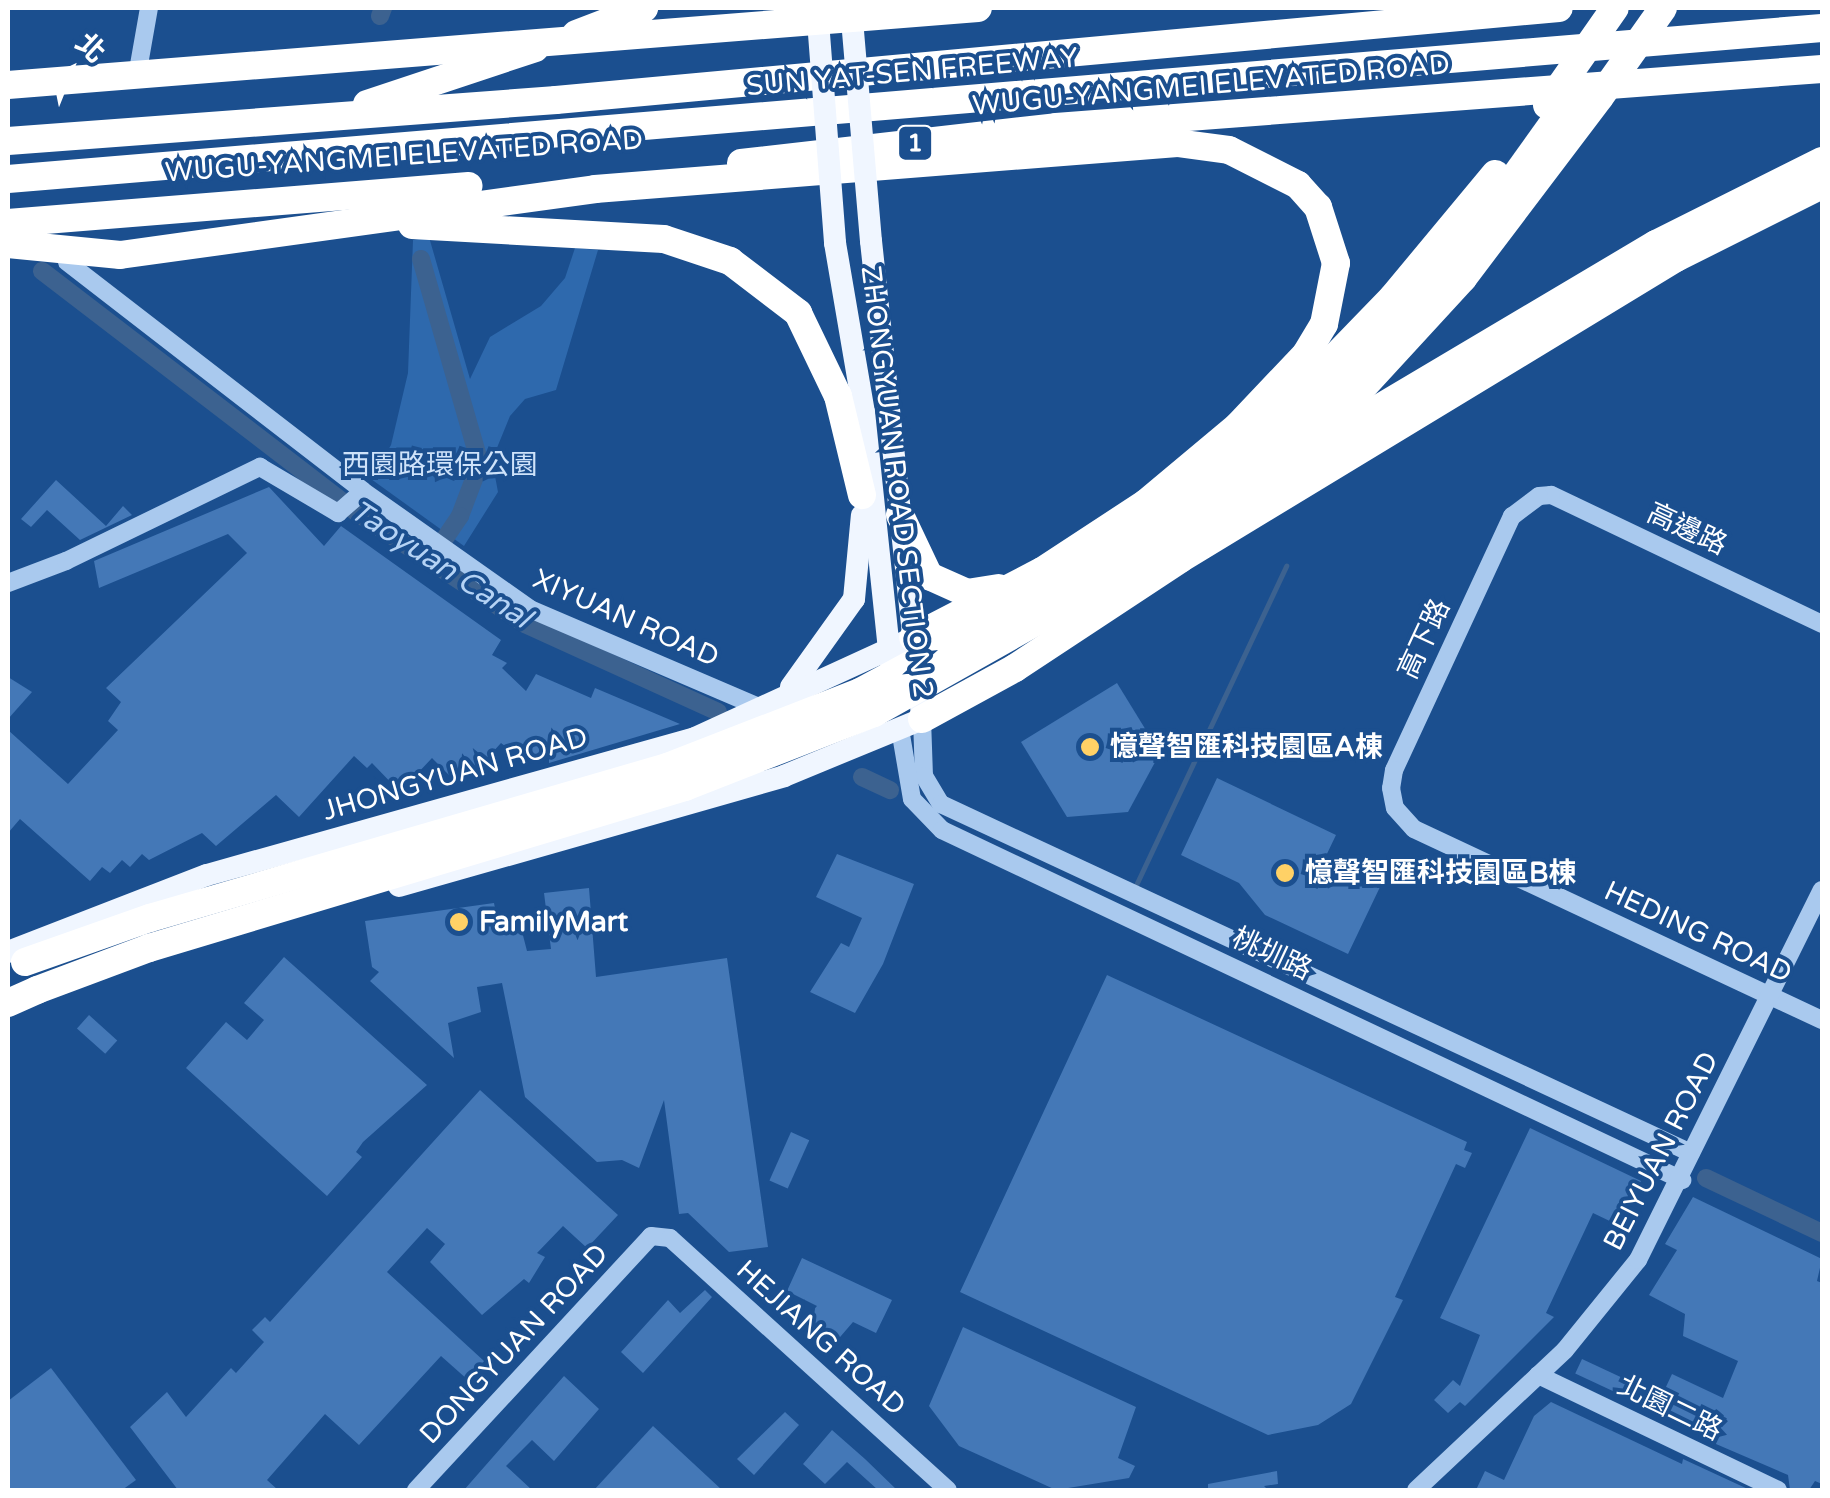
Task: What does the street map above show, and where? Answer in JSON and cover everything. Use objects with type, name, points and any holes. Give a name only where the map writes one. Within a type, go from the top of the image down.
[{"type":"highway","points":[[326,118],[644,8]]},
{"type":"highway","points":[[8,85],[978,8]]},
{"type":"highway","name":"SUN YAT-SEN FREEWAY","points":[[8,140],[326,118],[1558,8]]},
{"type":"highway","points":[[13,962],[150,918],[667,767],[860,692],[1054,587],[1134,534],[1304,389],[1393,298],[1547,105],[1615,8]]},
{"type":"highway","points":[[1180,559],[1264,488],[1406,346],[1587,96],[1636,8]]},
{"type":"highway","points":[[906,685],[1132,548],[1305,420],[1458,256],[1663,8]]},
{"type":"highway","name":"SUN YAT-SEN FREEWAY","points":[[8,179],[1822,28]]},
{"type":"highway","name":"WUGU-YANGMEI ELEVATED ROAD","points":[[8,223],[754,162],[1056,127],[1822,70]]},
{"type":"highway","points":[[8,244],[120,255],[595,189],[1176,144],[1229,150],[1268,164],[1318,207],[1331,235],[1335,291],[1324,324],[1284,379],[1146,504]]},
{"type":"highway","points":[[8,1003],[320,894],[685,787],[874,713],[1094,590],[1255,482],[1656,244],[1822,161]]},
{"type":"highway","points":[[911,724],[1015,668],[1180,559],[1676,258],[1822,185]]},
{"type":"highway","points":[[346,223],[591,232],[664,239],[730,261],[798,313],[838,396],[862,496]]},
{"type":"highway","points":[[901,644],[1042,571],[1146,504],[1305,420]]},
{"type":"highway","points":[[900,515],[916,559],[944,585],[967,592],[994,590],[1042,571]]},
{"type":"main road","name":"ZHONGYUAN ROAD SECTION 2","points":[[817,8],[835,243],[911,724]]},
{"type":"main road","name":"ZHONGYUAN ROAD SECTION 2","points":[[851,8],[900,515],[901,644]]},
{"type":"main road","points":[[785,693],[822,653],[854,599],[868,447]]},
{"type":"main road","name":"JHONGYUAN ROAD","points":[[13,962],[207,875],[695,738],[785,693],[901,644]]},
{"type":"main road","points":[[602,829],[758,748],[906,685]]},
{"type":"main road","points":[[8,1017],[251,926],[784,776],[911,724]]},
{"type":"street","points":[[137,76],[150,8]]},
{"type":"street","name":"XIYUAN ROAD","points":[[67,262],[363,491],[530,608],[760,708]]},
{"type":"street","points":[[8,582],[66,562],[260,467],[338,513],[363,491]]},
{"type":"street","name":"高邊路","points":[[1527,501],[1551,495],[1822,624]]},
{"type":"street","name":"高下路","points":[[1394,808],[1394,770],[1512,516],[1527,501]]},
{"type":"street","name":"桃圳路","points":[[911,724],[924,776],[941,804],[1691,1153]]},
{"type":"street","name":"桃圳路","points":[[911,724],[912,798],[942,830],[1682,1180]]},
{"type":"street","name":"HEDING ROAD","points":[[1394,808],[1431,838],[1822,1020]]},
{"type":"street","name":"BEIYUAN ROAD","points":[[1416,1490],[1605,1306],[1682,1180],[1691,1153],[1822,890]]},
{"type":"street","name":"DONGYUAN ROAD","points":[[416,1490],[651,1236]]},
{"type":"street","name":"HEJIANG ROAD","points":[[651,1236],[670,1238],[948,1490]]},
{"type":"street","name":"北園二路","points":[[1538,1375],[1778,1490]]},
{"type":"green space","name":"西園路環保公園","points":[[429,237],[470,379],[490,337],[541,306],[565,278],[575,248],[598,250],[556,390],[525,399],[510,416],[492,460],[498,492],[464,546],[371,479],[391,445],[408,373],[413,240]]},
{"type":"building","points":[[56,480],[106,526],[123,506],[132,515],[80,540],[47,510],[31,527],[21,519]]},
{"type":"building","points":[[269,487],[324,546],[341,526],[501,640],[492,655],[507,663],[502,668],[526,691],[536,674],[591,698],[595,688],[680,724],[549,763],[549,752],[523,760],[501,743],[471,776],[461,765],[450,776],[432,758],[400,792],[372,763],[367,768],[354,756],[299,817],[276,795],[216,846],[202,833],[149,860],[142,854],[130,867],[122,860],[110,873],[102,867],[90,881],[20,819],[8,833],[8,730],[68,784],[118,730],[108,721],[121,702],[106,688],[247,553],[228,534],[99,588],[94,561]]},
{"type":"building","points":[[8,677],[32,692],[8,719]]},
{"type":"building","name":"憶聲智匯科技園區A棟","points":[[1117,683],[1160,753],[1128,812],[1067,817],[1021,742]]},
{"type":"building","name":"憶聲智匯科技園區B棟","points":[[1217,778],[1336,835],[1324,860],[1380,887],[1348,954],[1265,915],[1239,883],[1181,855]]},
{"type":"building","points":[[837,854],[914,884],[883,964],[855,1013],[810,992],[841,943],[849,947],[862,918],[816,897]]},
{"type":"building","points":[[589,888],[596,977],[727,958],[768,1247],[729,1252],[688,1213],[679,1214],[664,1100],[639,1168],[622,1160],[597,1162],[525,1097],[502,983],[477,987],[481,1012],[448,1023],[454,1058],[370,981],[379,972],[372,967],[365,921],[494,903],[497,919],[518,916],[527,951],[551,949],[544,893]]},
{"type":"building","points":[[284,957],[427,1085],[363,1142],[356,1152],[362,1157],[327,1196],[186,1068],[226,1022],[247,1040],[264,1020],[244,1003]]},
{"type":"building","points":[[1107,975],[1467,1142],[1464,1150],[1472,1153],[1465,1168],[1456,1164],[1395,1297],[1403,1300],[1351,1404],[1318,1425],[1268,1435],[960,1292]]},
{"type":"building","points":[[89,1015],[117,1040],[105,1054],[77,1028]]},
{"type":"building","points":[[480,1090],[618,1215],[587,1248],[563,1226],[537,1253],[545,1257],[529,1283],[524,1279],[482,1315],[430,1262],[445,1244],[427,1228],[387,1272],[484,1361],[477,1371],[468,1380],[441,1356],[359,1445],[325,1414],[267,1480],[278,1490],[178,1490],[130,1427],[167,1392],[186,1417],[231,1368],[236,1373],[264,1342],[252,1330],[265,1317],[270,1322]]},
{"type":"building","points":[[1530,1128],[1641,1181],[1618,1225],[1593,1213],[1546,1313],[1554,1317],[1465,1406],[1460,1402],[1448,1413],[1434,1400],[1453,1380],[1460,1386],[1480,1335],[1440,1318]]},
{"type":"building","points":[[791,1132],[809,1140],[788,1189],[769,1180]]},
{"type":"building","points":[[1693,1197],[1822,1259],[1817,1281],[1822,1283],[1822,1484],[1815,1481],[1809,1490],[1790,1490],[1788,1475],[1709,1441],[1712,1433],[1657,1406],[1672,1374],[1723,1398],[1738,1361],[1683,1336],[1685,1314],[1649,1295],[1677,1250],[1665,1244]]},
{"type":"building","points":[[802,1258],[892,1300],[876,1333],[853,1322],[828,1351],[800,1324],[817,1306],[787,1291]]},
{"type":"building","points":[[705,1290],[712,1297],[643,1373],[621,1352],[668,1300],[680,1313]]},
{"type":"building","points":[[963,1327],[1136,1407],[1118,1458],[1135,1466],[1129,1478],[1056,1490],[959,1446],[929,1406]]},
{"type":"building","points":[[1582,1359],[1655,1393],[1649,1408],[1575,1374]]},
{"type":"building","points":[[51,1368],[136,1480],[122,1490],[8,1490],[8,1401]]},
{"type":"building","points":[[564,1376],[599,1409],[554,1461],[532,1440],[506,1466],[532,1490],[464,1490]]},
{"type":"building","points":[[1551,1402],[1682,1464],[1683,1459],[1750,1490],[1476,1490],[1485,1471],[1504,1480],[1534,1416]]},
{"type":"building","points":[[785,1412],[799,1425],[754,1475],[737,1459]]},
{"type":"building","points":[[653,1426],[722,1490],[594,1490]]},
{"type":"building","points":[[832,1430],[897,1490],[878,1490],[847,1462],[825,1484],[803,1464]]},
{"type":"building","points":[[1277,1471],[1278,1484],[1264,1486],[1268,1490],[1208,1490],[1208,1484]]},
{"type":"waterway","points":[[380,16],[383,8]]},
{"type":"waterway","points":[[421,259],[480,463],[460,516],[433,556]]},
{"type":"waterway","name":"Taoyuan Canal","points":[[42,271],[356,512],[525,624],[718,712]]},
{"type":"waterway","points":[[1136,885],[1286,566]]},
{"type":"waterway","name":"Taoyuan Canal","points":[[862,777],[890,790]]},
{"type":"waterway","name":"Taoyuan Canal","points":[[1706,1178],[1822,1233]]},
{"type":"place","name":"憶聲智匯科技園區A棟","points":[[1090,747]]},
{"type":"place","name":"憶聲智匯科技園區B棟","points":[[1285,873]]},
{"type":"place","name":"FamilyMart","points":[[459,922]]}]
